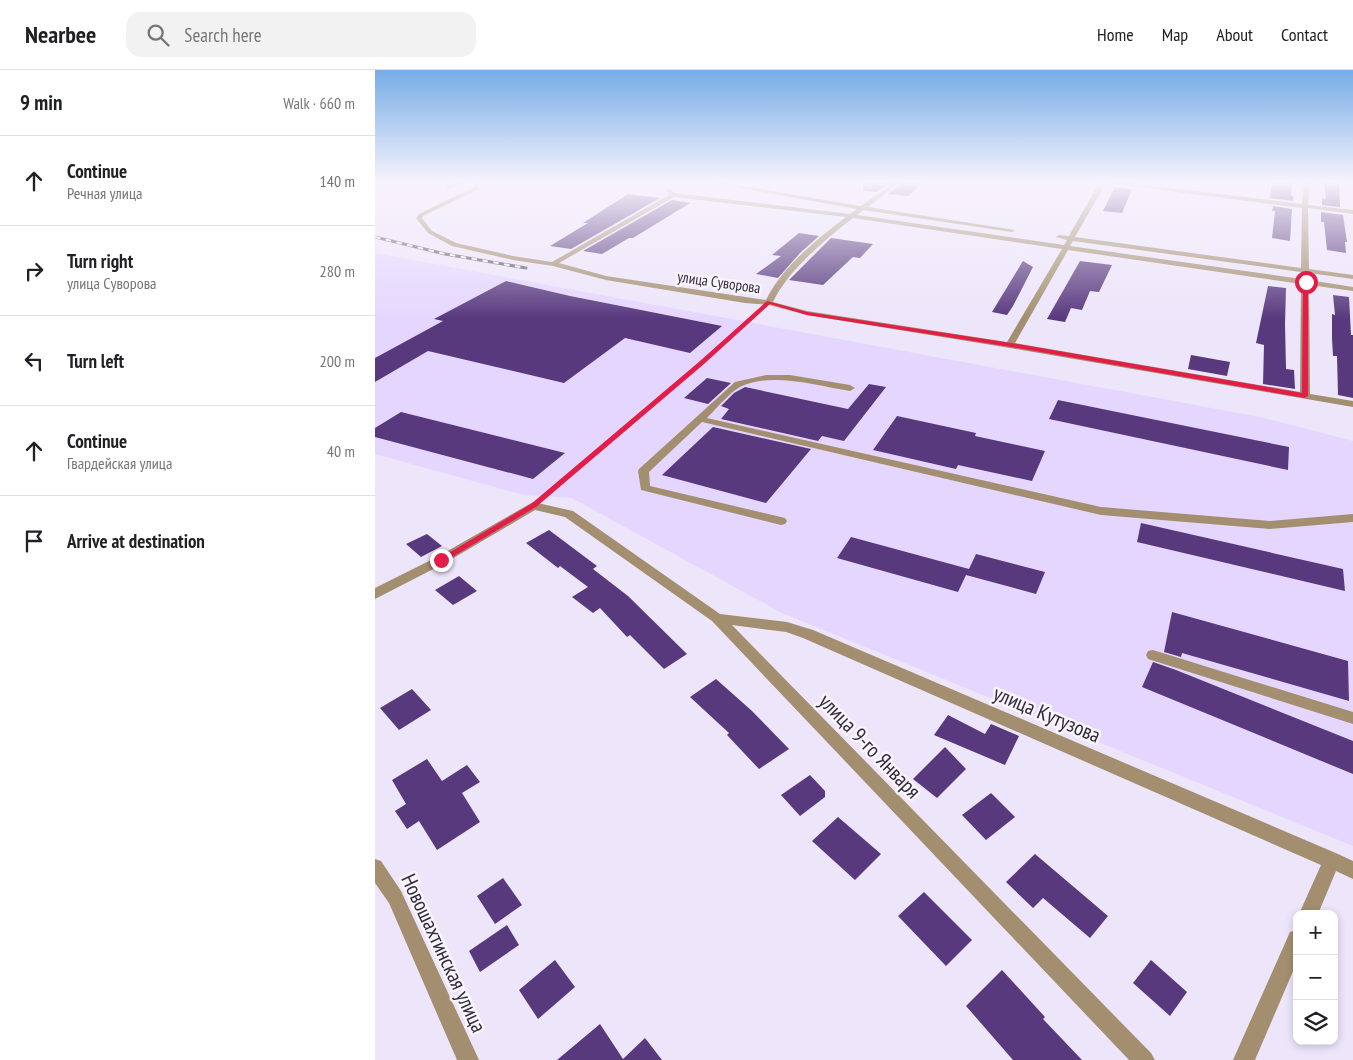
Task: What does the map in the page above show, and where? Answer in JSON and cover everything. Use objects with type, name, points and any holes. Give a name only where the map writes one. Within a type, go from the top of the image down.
[{"type":"street","name":"улица Суворова","points":[[425,227],[454,245],[513,258],[553,264],[606,278],[745,301],[769,302],[807,314],[1011,345],[1353,404]]},
{"type":"street","points":[[553,264],[613,227]]},
{"type":"street","points":[[769,302],[774,289],[804,257],[838,227]]},
{"type":"street","points":[[929,227],[1353,289]]},
{"type":"street","points":[[989,227],[1023,232]]},
{"type":"street","points":[[1011,345],[1078,227]]},
{"type":"street","points":[[1305,396],[1307,271],[1306,227]]},
{"type":"street","points":[[1052,236],[1353,277]]},
{"type":"street","points":[[781,521],[645,488],[643,471],[738,384],[766,378],[790,378],[850,388]]},
{"type":"street","points":[[700,419],[1101,511],[1270,525],[1353,518]]},
{"type":"street","points":[[375,594],[441,560],[533,506]]},
{"type":"street","name":"улица 9-го Января","points":[[533,506],[569,514],[717,618],[1144,1060]]},
{"type":"street","name":"улица Кутузова","points":[[717,618],[787,627],[809,634],[1353,870]]},
{"type":"street","points":[[1153,655],[1353,718]]},
{"type":"street","points":[[1310,910],[1332,860]]},
{"type":"street","name":"Новошахтинская улица","points":[[375,867],[395,897],[467,1060]]},
{"type":"street","points":[[1244,1060],[1293,948]]},
{"type":"path","points":[[533,506],[702,363],[769,302]]},
{"type":"shaded area","points":[[375,253],[1260,417],[1353,441],[1353,846],[782,613],[572,498],[524,495],[375,454]]},
{"type":"building","points":[[581,227],[609,227],[571,249],[550,246]]},
{"type":"building","points":[[625,227],[651,227],[602,254],[583,251]]},
{"type":"building","points":[[1273,227],[1291,227],[1290,241],[1272,238]]},
{"type":"building","points":[[1325,227],[1345,227],[1347,242],[1345,242],[1346,253],[1327,250]]},
{"type":"building","points":[[799,233],[819,236],[800,253],[778,278],[756,274],[781,256],[772,255]]},
{"type":"building","points":[[831,238],[873,244],[860,258],[853,257],[823,285],[789,280]]},
{"type":"building","points":[[1023,261],[1033,267],[1013,306],[1007,315],[992,312]]},
{"type":"building","points":[[1080,261],[1112,265],[1099,292],[1090,291],[1082,310],[1071,308],[1065,322],[1047,319]]},
{"type":"building","points":[[506,281],[570,296],[722,326],[690,353],[625,338],[564,383],[428,351],[375,382],[375,358],[443,321],[434,319]]},
{"type":"building","points":[[1268,286],[1286,288],[1286,369],[1294,370],[1295,389],[1263,384],[1264,345],[1256,343]]},
{"type":"building","points":[[1333,295],[1349,297],[1351,335],[1353,335],[1353,398],[1338,395],[1337,356],[1333,356],[1332,339],[1332,314],[1335,315]]},
{"type":"building","points":[[1191,355],[1230,362],[1227,376],[1188,369]]},
{"type":"building","points":[[707,378],[731,383],[708,404],[684,398]]},
{"type":"building","points":[[869,384],[886,387],[844,441],[822,436],[818,441],[721,419],[729,409],[721,406],[734,393],[745,387],[848,409]]},
{"type":"building","points":[[1058,400],[1289,447],[1288,470],[1049,419]]},
{"type":"building","points":[[401,412],[565,453],[533,479],[375,437],[375,428]]},
{"type":"building","points":[[897,416],[976,433],[975,436],[1045,451],[1032,481],[958,465],[956,469],[873,450]]},
{"type":"building","points":[[713,427],[811,449],[766,503],[662,475]]},
{"type":"building","points":[[1141,523],[1343,569],[1345,591],[1137,542]]},
{"type":"building","points":[[549,530],[597,566],[593,569],[628,596],[687,654],[664,669],[630,635],[627,637],[600,608],[593,613],[572,597],[588,587],[560,566],[558,568],[526,543]]},
{"type":"building","points":[[427,534],[442,546],[421,557],[406,544]]},
{"type":"building","points":[[851,537],[969,569],[976,554],[1045,572],[1036,594],[966,575],[958,592],[837,558]]},
{"type":"building","points":[[459,576],[477,591],[453,605],[435,590]]},
{"type":"building","points":[[1172,612],[1348,661],[1349,701],[1182,653],[1181,657],[1164,652]]},
{"type":"building","points":[[1153,662],[1353,741],[1353,774],[1142,687]]},
{"type":"building","points":[[716,679],[752,711],[789,749],[759,769],[727,735],[729,733],[690,697]]},
{"type":"building","points":[[412,689],[431,710],[399,730],[380,708]]},
{"type":"building","points":[[948,715],[985,734],[991,724],[1019,736],[1005,765],[934,735]]},
{"type":"building","points":[[945,747],[966,769],[937,798],[913,779]]},
{"type":"building","points":[[427,759],[442,781],[467,765],[480,782],[462,793],[480,822],[437,850],[419,821],[407,829],[395,811],[406,804],[392,780]]},
{"type":"building","points":[[810,775],[825,791],[825,797],[800,816],[781,795]]},
{"type":"building","points":[[991,793],[1015,817],[986,840],[962,815]]},
{"type":"building","points":[[838,817],[881,854],[855,880],[812,841]]},
{"type":"building","points":[[1035,854],[1108,916],[1090,938],[1043,898],[1033,908],[1006,882]]},
{"type":"building","points":[[503,878],[522,905],[495,924],[477,896]]},
{"type":"building","points":[[924,892],[972,940],[946,966],[898,916]]},
{"type":"building","points":[[507,925],[519,945],[480,972],[469,951]]},
{"type":"building","points":[[555,960],[575,987],[538,1019],[519,990]]},
{"type":"building","points":[[1151,960],[1187,992],[1170,1016],[1133,983]]},
{"type":"building","points":[[1002,970],[1045,1017],[1043,1019],[1082,1060],[1013,1060],[966,1006]]},
{"type":"building","points":[[600,1024],[623,1059],[645,1038],[662,1060],[557,1060]]},
{"type":"railway","points":[[375,237],[445,254],[526,268]]},
{"type":"route","points":[[441,560],[533,506],[702,363],[769,302],[807,314],[968,340],[1011,345],[1305,396],[1306,282]]}]
